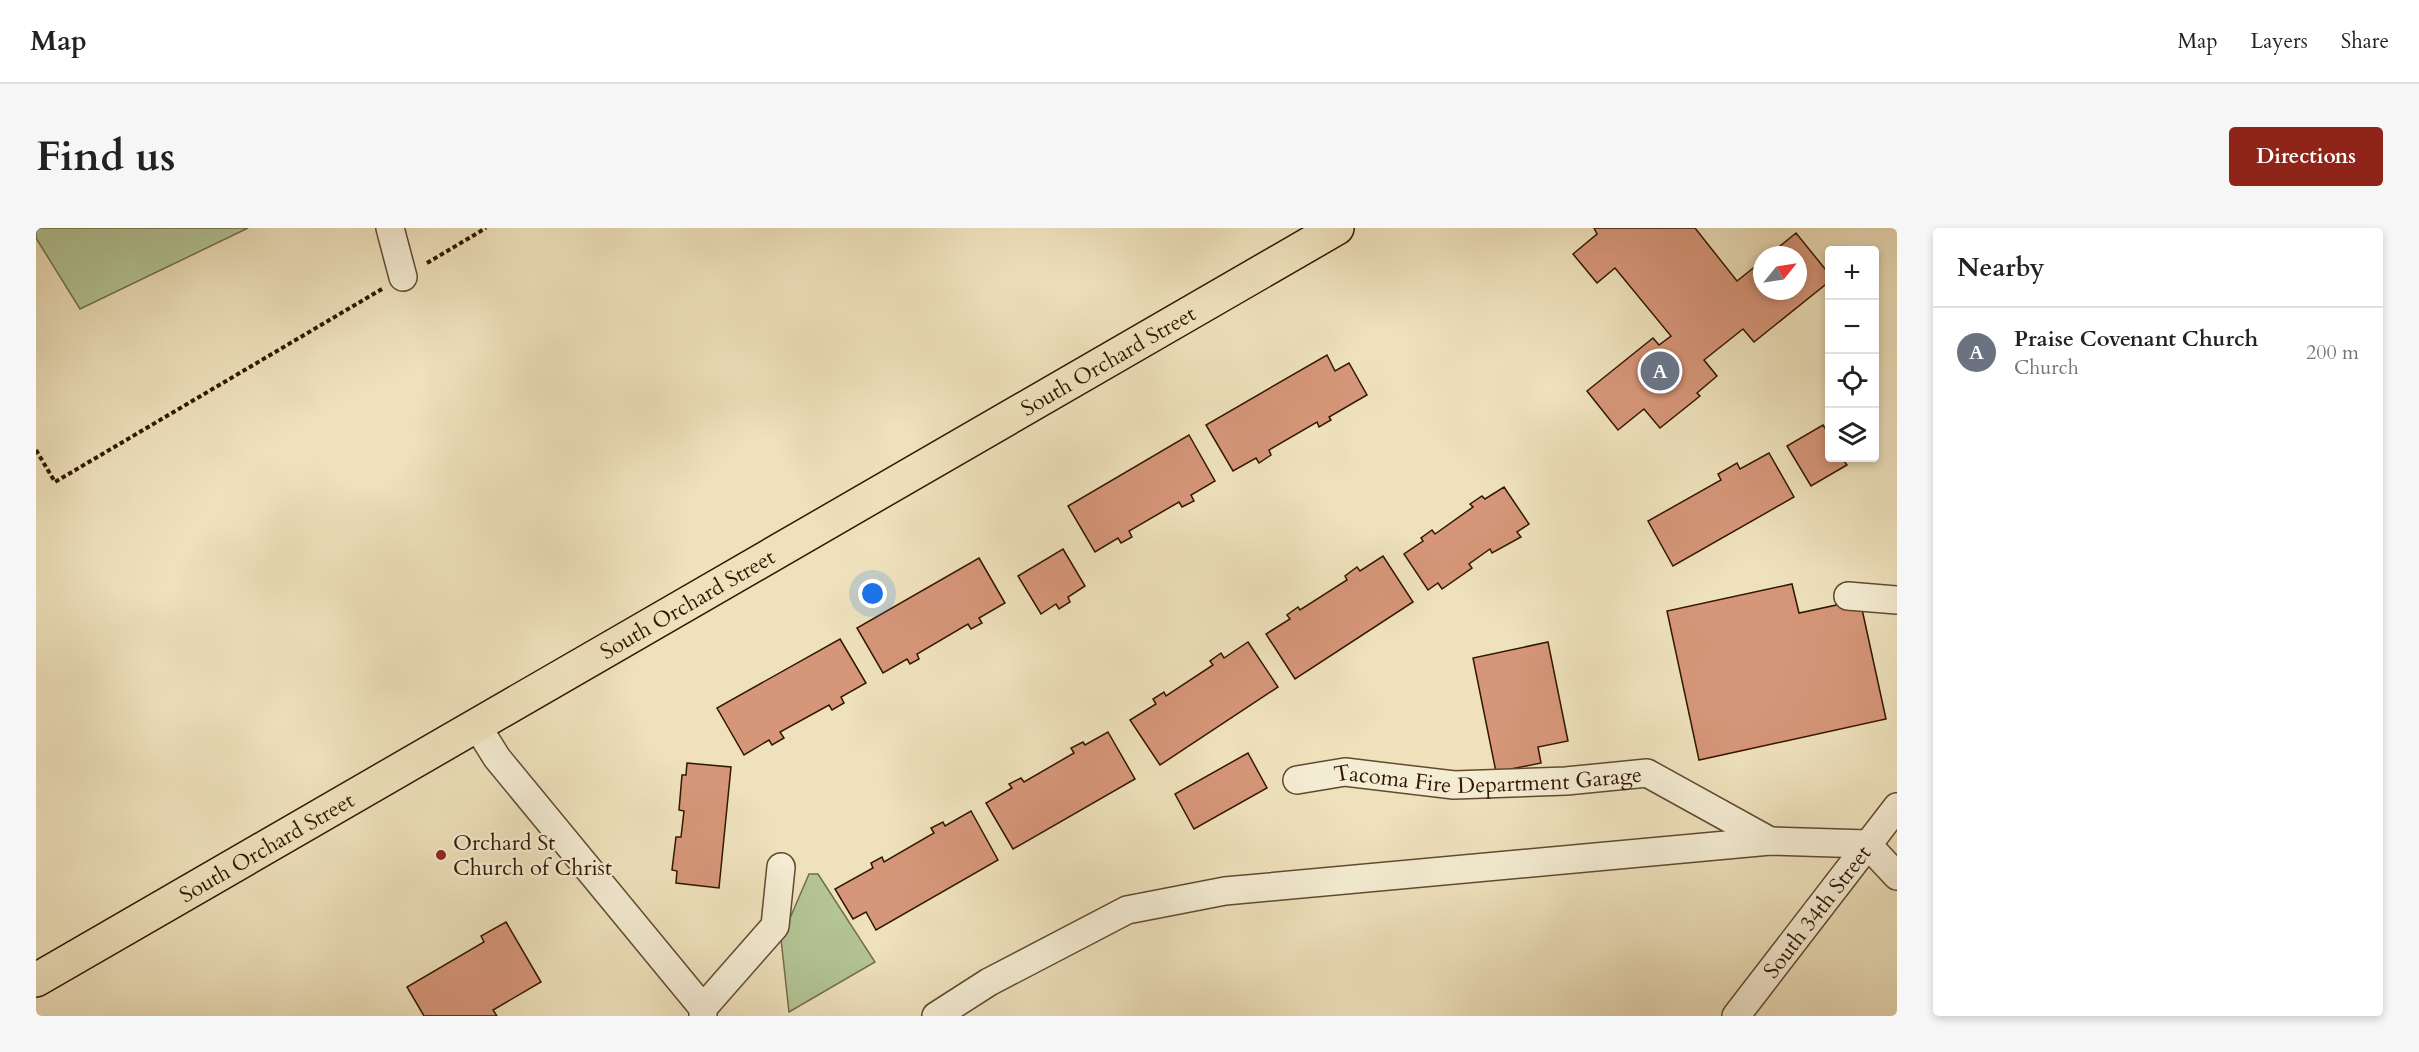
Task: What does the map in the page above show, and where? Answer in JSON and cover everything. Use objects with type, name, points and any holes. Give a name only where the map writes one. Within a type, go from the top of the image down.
[{"type":"main road","name":"South Orchard Street","points":[[36,980],[1337,228]]},
{"type":"street","points":[[390,228],[403,277]]},
{"type":"street","points":[[1848,596],[1897,600]]},
{"type":"street","points":[[477,726],[497,758],[703,1012],[775,926],[780,867]]},
{"type":"street","name":"Tacoma Fire Department Garage","points":[[1297,780],[1345,772],[1454,785],[1566,781],[1647,774],[1695,803],[1770,841]]},
{"type":"street","name":"South 34th Street","points":[[1736,1016],[1897,807]]},
{"type":"street","points":[[936,1016],[989,982],[1127,910],[1225,891],[1770,841],[1867,844],[1897,876]]},
{"type":"path","points":[[36,450],[55,482],[486,228]]},
{"type":"green space","points":[[36,228],[248,228],[80,309],[36,238]]},
{"type":"green space","points":[[809,874],[818,874],[875,962],[789,1012],[781,939]]},
{"type":"building","points":[[1594,228],[1695,228],[1737,281],[1753,268],[1753,300],[1806,300],[1754,342],[1743,329],[1704,360],[1717,376],[1697,393],[1700,396],[1660,428],[1644,409],[1618,430],[1587,391],[1653,338],[1659,345],[1671,336],[1615,268],[1597,283],[1573,254],[1597,234]]},
{"type":"building","points":[[1796,233],[1807,246],[1780,246]]},
{"type":"building","points":[[1807,247],[1825,269],[1825,285],[1807,299]]},
{"type":"building","points":[[1327,355],[1335,371],[1349,363],[1367,395],[1329,417],[1331,420],[1319,427],[1317,422],[1269,450],[1271,455],[1259,463],[1256,458],[1233,471],[1206,425]]},
{"type":"building","points":[[1823,425],[1825,428],[1825,462],[1845,462],[1847,465],[1811,486],[1787,446]]},
{"type":"building","points":[[1189,435],[1215,481],[1191,495],[1194,501],[1182,507],[1179,502],[1129,531],[1132,537],[1121,543],[1118,538],[1095,552],[1068,506]]},
{"type":"building","points":[[1769,453],[1794,497],[1673,566],[1648,521],[1721,480],[1718,474],[1737,463],[1740,469]]},
{"type":"building","points":[[1504,487],[1529,524],[1517,532],[1521,537],[1492,553],[1490,549],[1469,564],[1472,568],[1442,589],[1438,583],[1428,590],[1404,554],[1423,541],[1421,538],[1432,530],[1435,534],[1473,507],[1470,504],[1482,496],[1485,499]]},
{"type":"building","points":[[1063,549],[1085,586],[1068,597],[1070,602],[1059,609],[1056,604],[1041,614],[1018,576]]},
{"type":"building","points":[[1383,556],[1413,602],[1295,679],[1266,634],[1290,619],[1287,615],[1298,607],[1300,610],[1347,580],[1345,576],[1357,567],[1360,571]]},
{"type":"building","points":[[979,558],[1005,603],[979,618],[982,623],[971,629],[968,624],[917,654],[919,659],[910,664],[907,659],[883,673],[857,628]]},
{"type":"building","points":[[1792,584],[1799,613],[1860,600],[1886,719],[1699,760],[1667,611]]},
{"type":"building","points":[[840,639],[866,683],[841,697],[844,703],[832,710],[829,705],[780,732],[784,738],[772,745],[769,740],[744,755],[717,708]]},
{"type":"building","points":[[1248,642],[1278,687],[1160,765],[1130,720],[1156,704],[1153,699],[1164,692],[1166,696],[1213,665],[1210,661],[1221,653],[1224,658]]},
{"type":"building","points":[[1548,642],[1568,741],[1538,747],[1541,763],[1496,772],[1473,658]]},
{"type":"building","points":[[1108,732],[1135,779],[1013,849],[986,803],[1012,788],[1009,784],[1021,778],[1024,782],[1074,753],[1071,748],[1083,742],[1085,745]]},
{"type":"building","points":[[1248,753],[1267,788],[1194,829],[1175,794]]},
{"type":"building","points":[[687,763],[731,767],[719,888],[676,883],[677,871],[672,870],[676,837],[681,837],[684,811],[679,810],[682,775],[686,775]]},
{"type":"building","points":[[971,811],[998,860],[876,930],[866,912],[853,919],[835,889],[873,868],[871,863],[882,857],[884,862],[934,833],[931,828],[943,822],[945,826]]},
{"type":"building","points":[[506,922],[541,982],[493,1010],[497,1016],[424,1016],[407,987],[484,942],[481,936]]},
{"type":"place","name":"Praise Covenant Church","points":[[1660,371]]},
{"type":"place","name":"Orchard St Church of Christ","points":[[441,855]]}]
